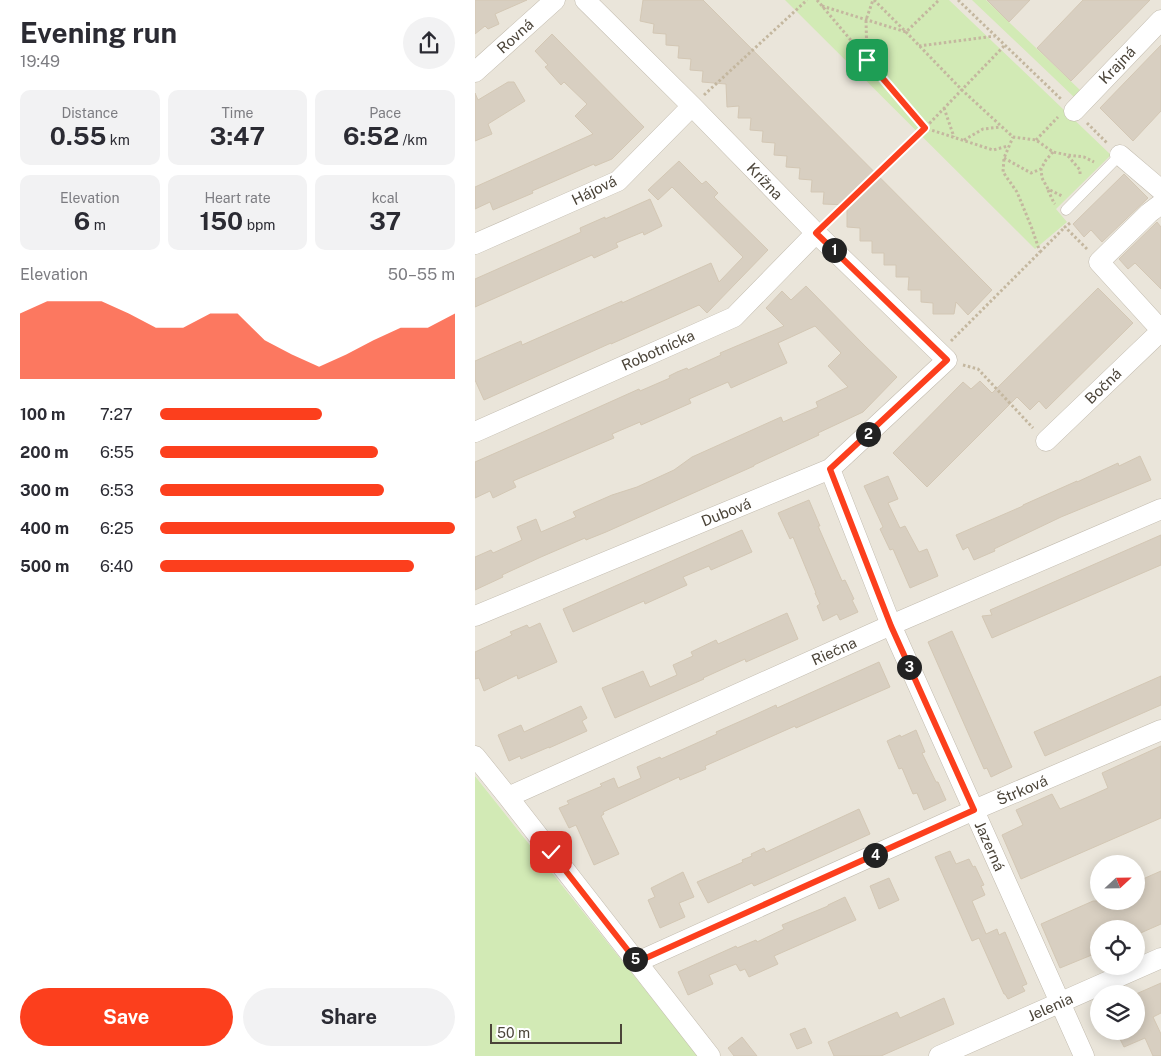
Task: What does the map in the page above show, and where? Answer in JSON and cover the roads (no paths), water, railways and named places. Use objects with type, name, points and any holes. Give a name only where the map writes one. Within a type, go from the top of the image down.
[{"type":"street","name":"Rovná","points":[[475,72],[555,0]]},
{"type":"street","name":"Krížna","points":[[585,0],[816,233],[947,352]]},
{"type":"street","name":"Krajná","points":[[1071,108],[1161,20]]},
{"type":"street","name":"Hájová","points":[[475,244],[618,181],[692,106]]},
{"type":"street","points":[[1113,162],[1161,190]]},
{"type":"street","name":"Bočná","points":[[1046,441],[1161,330],[1099,262],[1149,213],[1161,204]]},
{"type":"street","name":"Robotnícka","points":[[475,432],[734,317],[816,233]]},
{"type":"street","name":"Dubová","points":[[475,616],[830,469],[947,352]]},
{"type":"street","name":"Jazerná","points":[[830,469],[891,626],[1084,1056]]},
{"type":"street","name":"Riečna","points":[[508,797],[891,626],[1161,509]]},
{"type":"street","name":"Štrková","points":[[637,962],[974,810],[1161,730]]},
{"type":"street","points":[[475,756],[710,1056]]},
{"type":"street","name":"Jelenia","points":[[939,1056],[1161,958]]},
{"type":"lane","points":[[1066,210],[1113,162]]}]
